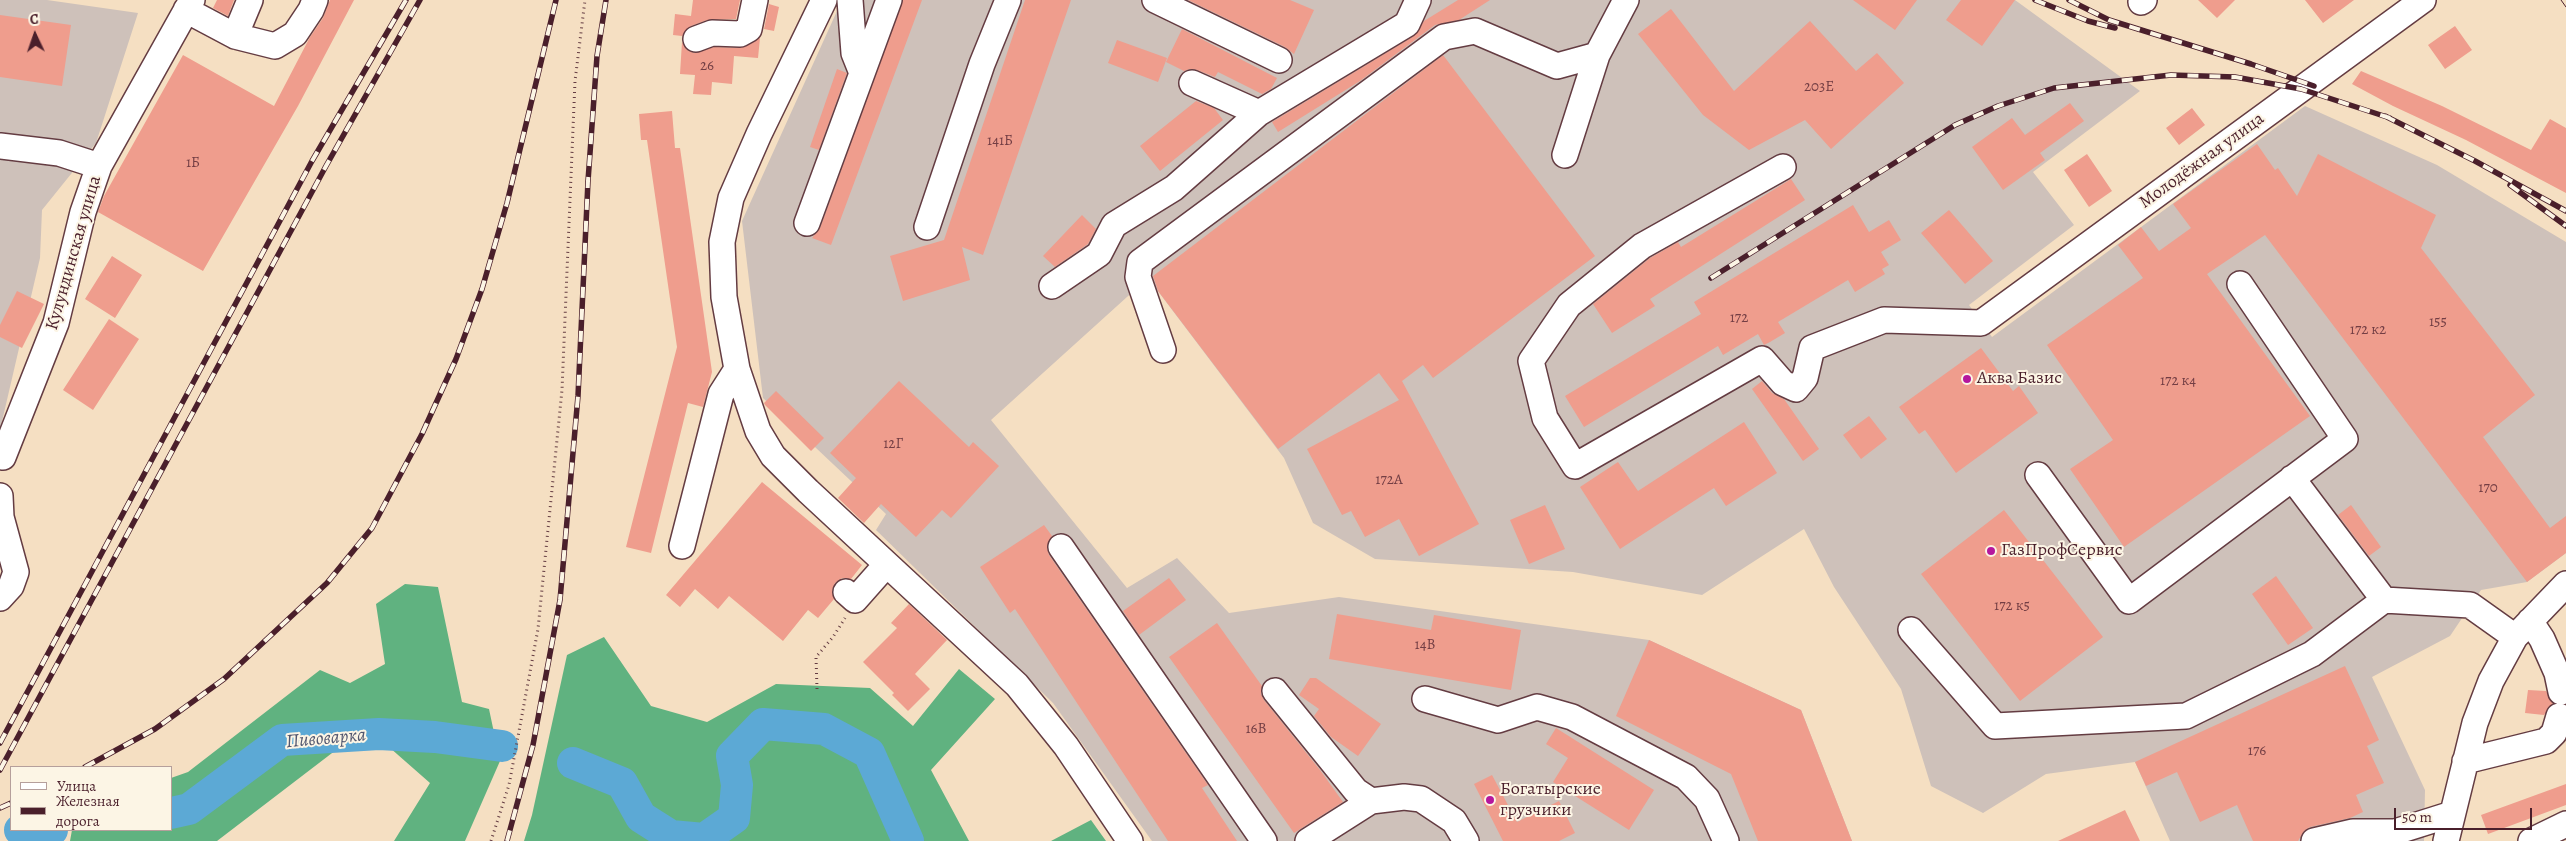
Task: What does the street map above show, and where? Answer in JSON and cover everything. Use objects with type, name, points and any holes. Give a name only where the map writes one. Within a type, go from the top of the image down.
[{"type":"street","points":[[235,36],[250,0]]},
{"type":"street","points":[[189,5],[235,36],[275,46],[295,34],[311,10],[315,0]]},
{"type":"street","points":[[696,39],[712,33],[740,34],[749,29],[755,0]]},
{"type":"street","points":[[824,0],[759,134],[731,198],[722,242],[724,298],[737,369],[758,430],[773,456],[886,565],[1017,685],[1066,746],[1130,841]]},
{"type":"street","points":[[850,0],[854,53],[862,73]]},
{"type":"street","points":[[807,223],[889,0]]},
{"type":"street","points":[[927,227],[982,64],[1008,0]]},
{"type":"street","points":[[1155,0],[1279,60]]},
{"type":"street","points":[[1052,286],[1099,254],[1114,226],[1174,188],[1259,114],[1407,24],[1418,0]]},
{"type":"street","points":[[1565,154],[1597,55],[1626,0]]},
{"type":"street","name":"Молодёжная улица","points":[[1783,167],[1642,246],[1569,305],[1531,361],[1545,418],[1575,466],[1762,359],[1783,383],[1796,389],[1805,378],[1812,348],[1884,320],[1981,323],[2423,0]]},
{"type":"street","name":"Кулундинская улица","points":[[1,463],[56,323],[83,212],[99,166],[189,5]]},
{"type":"street","points":[[1163,350],[1138,277],[1140,262],[1444,37],[1475,31],[1557,66],[1597,55]]},
{"type":"street","points":[[1192,83],[1259,114]]},
{"type":"street","points":[[0,146],[58,153],[99,166]]},
{"type":"street","points":[[2038,476],[2129,601],[2345,438],[2240,284]]},
{"type":"street","points":[[682,546],[721,394],[737,369]]},
{"type":"street","points":[[2292,478],[2384,600]]},
{"type":"street","points":[[0,496],[1,517],[16,572],[11,586],[0,598]]},
{"type":"street","points":[[1061,547],[1264,841]]},
{"type":"street","points":[[851,596],[886,565]]},
{"type":"street","points":[[2446,841],[2475,723],[2488,690],[2522,629],[2566,584]]},
{"type":"street","points":[[1911,630],[1994,726],[2186,716],[2312,654],[2384,600],[2470,606],[2542,640],[2557,673],[2560,704],[2554,734],[2546,741],[2465,761]]},
{"type":"street","points":[[1275,691],[1356,791],[1371,801]]},
{"type":"street","points":[[1425,699],[1498,720],[1537,707],[1572,717],[1686,777],[1707,799],[1726,841]]},
{"type":"street","points":[[1308,841],[1371,801],[1404,797],[1420,799],[1454,821],[1466,841]]},
{"type":"street","points":[[2314,841],[2353,832],[2395,832],[2452,814]]},
{"type":"street","points":[[2531,841],[2566,824]]},
{"type":"path","points":[[491,841],[509,785],[538,629],[562,390],[575,80],[585,0]]},
{"type":"path","points":[[817,689],[816,657],[834,637],[851,596]]},
{"type":"shaded area","points":[[0,0],[47,0],[138,13],[96,143],[42,210],[40,258],[0,430]]},
{"type":"shaded area","points":[[842,0],[2015,0],[2140,91],[2033,172],[2074,225],[1969,305],[1992,337],[2305,106],[2437,165],[2566,242],[2566,553],[2527,582],[2481,590],[2450,636],[2372,677],[2425,790],[2424,841],[2170,841],[2135,762],[2046,774],[1983,813],[1931,786],[1901,689],[1834,587],[1804,529],[1702,595],[1573,572],[1375,559],[1313,523],[1284,458],[1148,278],[991,420],[1127,588],[1177,558],[1229,613],[1339,597],[1649,640],[1801,710],[1852,841],[1152,841],[1053,703],[876,530],[886,514],[763,398],[742,221]]},
{"type":"green space","points":[[405,584],[438,587],[462,702],[489,709],[500,761],[465,841],[394,841],[430,783],[381,740],[336,750],[217,841],[70,841],[72,831],[172,831],[172,778],[188,772],[320,670],[350,683],[385,664],[376,604]]},
{"type":"green space","points":[[604,637],[651,706],[707,722],[776,684],[870,688],[913,726],[959,669],[995,699],[931,770],[969,841],[524,841],[532,815],[567,655]]},
{"type":"green space","points":[[1091,820],[1106,841],[1051,841]]},
{"type":"building","points":[[217,0],[234,0],[228,16],[213,8]]},
{"type":"building","points":[[330,0],[354,0],[298,106],[203,271],[98,212],[104,196],[183,55],[274,106],[310,37],[323,18]]},
{"type":"building","points":[[693,0],[740,0],[736,19],[707,20],[691,26],[682,36],[673,35],[675,14],[691,16]]},
{"type":"building","points":[[903,0],[922,0],[831,245],[812,238],[820,228]]},
{"type":"building","points":[[1025,0],[1071,0],[983,255],[962,247],[970,280],[903,301],[890,256],[944,240]]},
{"type":"building","points":[[1188,0],[1290,0],[1314,10],[1294,54],[1285,47]]},
{"type":"building","points":[[1458,0],[1490,0],[1459,20],[1435,25],[1360,81],[1278,132],[1272,122],[1414,36],[1424,21]]},
{"type":"building","points":[[1853,0],[1917,0],[1895,30]]},
{"type":"building","points":[[1961,0],[2015,0],[1982,46],[1946,20]]},
{"type":"building","points":[[2198,0],[2235,0],[2217,18]]},
{"type":"building","points":[[2305,0],[2354,0],[2323,23]]},
{"type":"building","points":[[769,4],[779,7],[774,31],[764,29]]},
{"type":"building","points":[[1671,9],[1734,91],[1810,21],[1856,71],[1877,53],[1904,83],[1831,149],[1805,120],[1749,150],[1703,115],[1638,34]]},
{"type":"building","points":[[0,15],[71,25],[62,86],[0,77]]},
{"type":"building","points":[[2455,26],[2472,50],[2445,69],[2428,45]]},
{"type":"building","points":[[1182,29],[1277,78],[1271,89],[1262,94],[1218,72],[1215,77],[1197,70],[1190,69],[1184,71],[1166,62]]},
{"type":"building","points":[[760,38],[758,58],[734,56],[732,84],[712,82],[711,95],[693,94],[695,75],[680,74],[682,42],[687,50],[694,53],[714,47],[740,48]]},
{"type":"building","points":[[1117,40],[1167,58],[1158,82],[1108,63]]},
{"type":"building","points":[[1443,55],[1595,256],[1433,378],[1423,365],[1402,381],[1479,524],[1419,556],[1399,519],[1365,537],[1351,511],[1342,515],[1307,449],[1399,400],[1379,373],[1278,449],[1158,291],[1153,276]]},
{"type":"building","points":[[837,69],[847,73],[819,150],[810,147]]},
{"type":"building","points":[[2361,71],[2442,106],[2531,150],[2550,119],[2566,128],[2566,193],[2466,140],[2393,106],[2352,84]]},
{"type":"building","points":[[1196,101],[1214,108],[1223,120],[1160,171],[1140,146]]},
{"type":"building","points":[[2070,103],[2084,121],[2040,153],[2045,160],[2003,190],[1972,147],[2012,118],[2025,135]]},
{"type":"building","points":[[2192,108],[2205,125],[2179,145],[2166,128]]},
{"type":"building","points":[[672,111],[675,148],[680,148],[712,372],[703,407],[688,403],[651,553],[626,547],[677,347],[647,140],[641,140],[639,114]]},
{"type":"building","points":[[2257,144],[2275,170],[2278,168],[2297,196],[2318,154],[2436,215],[2421,248],[2535,395],[2483,437],[2550,528],[2566,516],[2566,553],[2527,582],[2265,235],[2207,274],[2310,416],[2124,547],[2070,469],[2113,440],[2047,345],[2143,278],[2118,245],[2141,227],[2159,251],[2191,228],[2173,204]]},
{"type":"building","points":[[2087,154],[2112,191],[2089,207],[2064,170]]},
{"type":"building","points":[[1791,179],[1805,200],[1650,299],[1655,306],[1612,333],[1593,304],[1650,258],[1678,242],[1681,247]]},
{"type":"building","points":[[1853,205],[1869,232],[1889,220],[1901,240],[1881,252],[1889,265],[1882,269],[1885,274],[1855,292],[1848,280],[1778,322],[1785,333],[1764,345],[1758,334],[1723,355],[1718,346],[1584,427],[1565,396],[1701,314],[1694,302]]},
{"type":"building","points":[[1949,210],[1993,261],[1965,284],[1921,233]]},
{"type":"building","points":[[1082,215],[1096,229],[1088,244],[1055,267],[1043,256]]},
{"type":"building","points":[[112,256],[142,275],[115,318],[85,299]]},
{"type":"building","points":[[17,291],[44,304],[22,348],[0,337],[0,325]]},
{"type":"building","points":[[109,319],[139,339],[93,410],[63,390]]},
{"type":"building","points":[[1981,348],[2013,391],[2019,386],[2038,413],[1956,473],[1925,430],[1919,434],[1899,407]]},
{"type":"building","points":[[899,381],[969,447],[973,442],[999,466],[951,518],[942,510],[916,537],[881,504],[864,523],[838,498],[856,478],[830,453]]},
{"type":"building","points":[[1762,381],[1772,393],[1784,399],[1819,449],[1803,461],[1752,389]]},
{"type":"building","points":[[776,391],[824,438],[811,451],[765,405],[764,403]]},
{"type":"building","points":[[1869,416],[1887,439],[1861,459],[1843,435]]},
{"type":"building","points":[[1744,422],[1777,473],[1726,506],[1714,488],[1620,549],[1580,487],[1618,462],[1638,491]]},
{"type":"building","points":[[762,482],[862,565],[851,579],[842,578],[835,583],[832,590],[834,599],[818,618],[808,610],[783,641],[729,596],[718,609],[695,589],[680,607],[666,595]]},
{"type":"building","points":[[1545,505],[1565,549],[1529,564],[1510,520]]},
{"type":"building","points":[[2351,505],[2381,547],[2369,556],[2338,515]]},
{"type":"building","points":[[2004,510],[2103,637],[2020,701],[1921,574]]},
{"type":"building","points":[[1044,525],[1052,536],[1047,548],[1049,555],[1208,785],[1202,788],[1237,841],[1168,841],[1015,609],[1010,613],[980,567]]},
{"type":"building","points":[[2276,576],[2313,628],[2288,645],[2252,594]]},
{"type":"building","points":[[1169,578],[1186,600],[1139,635],[1123,611]]},
{"type":"building","points":[[909,604],[947,640],[915,674],[930,689],[908,711],[892,695],[894,693],[863,662],[897,628],[891,623]]},
{"type":"building","points":[[1337,614],[1431,630],[1434,615],[1521,630],[1511,690],[1329,659]]},
{"type":"building","points":[[1217,623],[1262,686],[1261,694],[1264,700],[1343,802],[1294,833],[1169,657]]},
{"type":"building","points":[[1649,640],[1801,710],[1852,841],[1758,841],[1731,774],[1616,716]]},
{"type":"building","points":[[2345,666],[2379,740],[2367,746],[2384,783],[2356,795],[2363,812],[2350,818],[2310,827],[2304,831],[2298,841],[2253,841],[2237,805],[2200,822],[2177,772],[2146,786],[2135,762]]},
{"type":"building","points":[[1310,678],[1316,678],[1381,724],[1358,756],[1331,737],[1314,716],[1319,709],[1299,695]]},
{"type":"building","points":[[2528,690],[2546,691],[2553,703],[2544,715],[2525,713]]},
{"type":"building","points":[[1556,728],[1654,790],[1629,830],[1553,782],[1568,758],[1546,744]]},
{"type":"building","points":[[1492,775],[1517,822],[1559,801],[1575,833],[1559,841],[1503,841],[1474,784]]},
{"type":"building","points":[[2566,784],[2566,805],[2488,834],[2481,815]]},
{"type":"building","points":[[2125,810],[2140,841],[2058,841]]},
{"type":"waterway","name":"Пивоварка","points":[[573,763],[622,783],[641,817],[671,836],[704,839],[734,818],[737,785],[732,756],[763,724],[824,729],[869,753],[908,841]]},
{"type":"waterway","name":"Пивоварка","points":[[172,813],[189,809],[282,740],[379,734],[435,737],[502,746]]},
{"type":"tram line","points":[[2561,0],[2566,7]]},
{"type":"railway","points":[[0,743],[312,161],[406,0]]},
{"type":"railway","points":[[0,770],[326,166],[420,0]]},
{"type":"railway","points":[[87,766],[155,729],[224,679],[327,583],[372,528],[422,434],[456,359],[482,289],[507,203],[556,0]]},
{"type":"railway","points":[[507,841],[533,745],[560,600],[578,396],[588,181],[597,56],[606,0]]},
{"type":"railway","points":[[2035,0],[2088,21],[2115,28]]},
{"type":"railway","points":[[2069,0],[2109,20],[2251,64],[2314,86]]},
{"type":"railway","points":[[1711,278],[1955,125],[1998,106],[2054,88],[2171,75],[2235,77],[2301,89],[2390,118]]},
{"type":"railway","points":[[2385,116],[2475,161],[2566,211]]},
{"type":"railway","points":[[2510,185],[2566,226]]},
{"type":"railway","points":[[0,808],[10,803]]},
{"type":"place","name":"Аква Базис","points":[[1967,379]]},
{"type":"place","name":"ГазПрофСервис","points":[[1991,551]]},
{"type":"place","name":"Богатырские грузчики","points":[[1490,800]]}]
